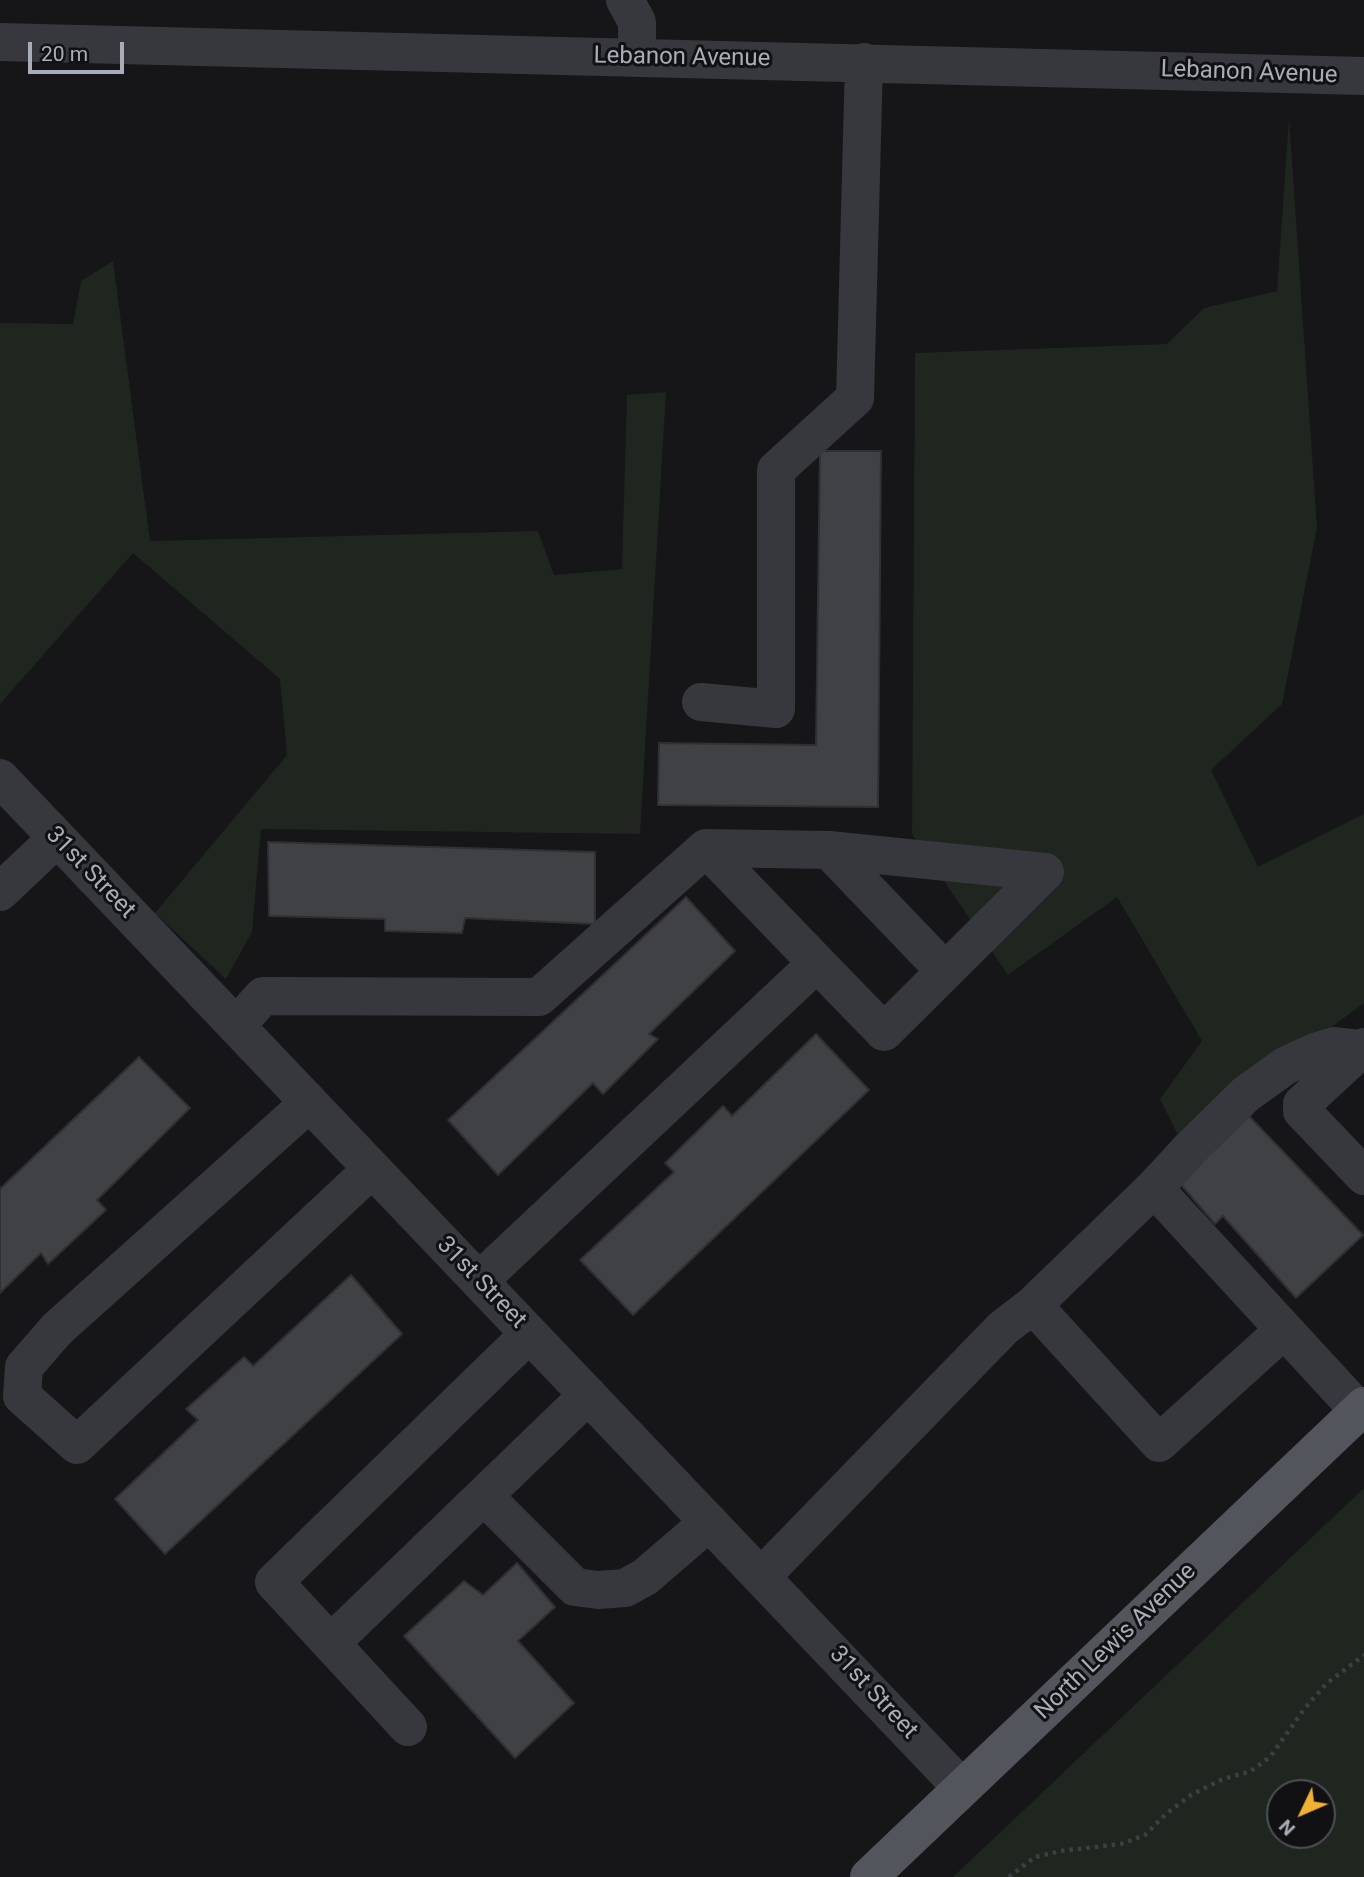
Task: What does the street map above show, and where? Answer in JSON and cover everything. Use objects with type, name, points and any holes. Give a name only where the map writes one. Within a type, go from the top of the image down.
[{"type":"main road","name":"North Lewis Avenue","points":[[869,1877],[1361,1409]]},
{"type":"street","points":[[625,0],[637,22],[637,56]]},
{"type":"street","name":"Lebanon Avenue","points":[[0,42],[1364,76]]},
{"type":"street","points":[[701,702],[776,709],[776,470],[855,398],[864,62]]},
{"type":"street","name":"31st Street","points":[[0,778],[962,1788]]},
{"type":"street","points":[[0,892],[57,838]]},
{"type":"street","points":[[236,1026],[263,996],[540,997],[706,848],[829,850],[1045,872],[884,1032],[706,848]]},
{"type":"street","points":[[829,850],[945,971]]},
{"type":"street","points":[[479,1281],[817,963]]},
{"type":"street","points":[[762,1576],[1003,1328],[1033,1305],[1246,1094],[1285,1066],[1315,1052],[1335,1046],[1362,1048]]},
{"type":"street","points":[[1362,1048],[1302,1104],[1302,1111],[1364,1177]]},
{"type":"street","points":[[309,1103],[57,1329],[24,1367],[22,1396],[77,1446],[372,1169]]},
{"type":"street","points":[[1154,1188],[1284,1330],[1361,1409]]},
{"type":"street","points":[[1033,1305],[1159,1443],[1284,1330]]},
{"type":"street","points":[[408,1727],[274,1582],[529,1334]]},
{"type":"street","points":[[331,1643],[588,1395]]},
{"type":"street","points":[[484,1496],[575,1587],[598,1590],[625,1588],[645,1577],[709,1522]]},
{"type":"path","points":[[1009,1877],[1035,1857],[1121,1844],[1145,1835],[1191,1795],[1221,1780],[1251,1772],[1270,1757],[1305,1707],[1326,1684],[1364,1655]]},
{"type":"shaded area","points":[[1289,118],[1317,528],[1282,704],[1211,770],[1258,867],[1364,814],[1364,1003],[1180,1139],[1160,1099],[1202,1041],[1117,897],[1008,975],[912,834],[915,353],[1167,344],[1204,308],[1277,291]]},
{"type":"shaded area","points":[[113,261],[150,541],[538,531],[554,575],[622,569],[627,395],[666,392],[640,834],[261,829],[252,932],[226,979],[155,913],[287,755],[280,679],[133,553],[0,704],[0,323],[73,324],[81,281]]},
{"type":"shaded area","points":[[1364,1488],[1364,1877],[953,1877]]},
{"type":"building","points":[[820,451],[881,451],[878,807],[658,805],[659,743],[816,745]]},
{"type":"building","points":[[268,842],[595,852],[595,924],[465,918],[462,933],[385,931],[385,919],[269,916]]},
{"type":"building","points":[[686,897],[735,951],[649,1034],[658,1039],[603,1094],[593,1083],[498,1175],[448,1120]]},
{"type":"building","points":[[816,1034],[869,1090],[633,1315],[580,1260],[674,1172],[665,1163],[723,1106],[732,1116]]},
{"type":"building","points":[[139,1057],[190,1108],[97,1200],[106,1210],[48,1264],[41,1253],[0,1293],[0,1189]]},
{"type":"building","points":[[1248,1115],[1363,1235],[1296,1298],[1223,1216],[1215,1224],[1177,1180]]},
{"type":"building","points":[[351,1275],[402,1334],[165,1554],[115,1499],[198,1420],[186,1409],[244,1357],[253,1366]]},
{"type":"building","points":[[517,1563],[555,1607],[518,1641],[574,1703],[515,1758],[404,1636],[464,1581],[483,1595]]}]
